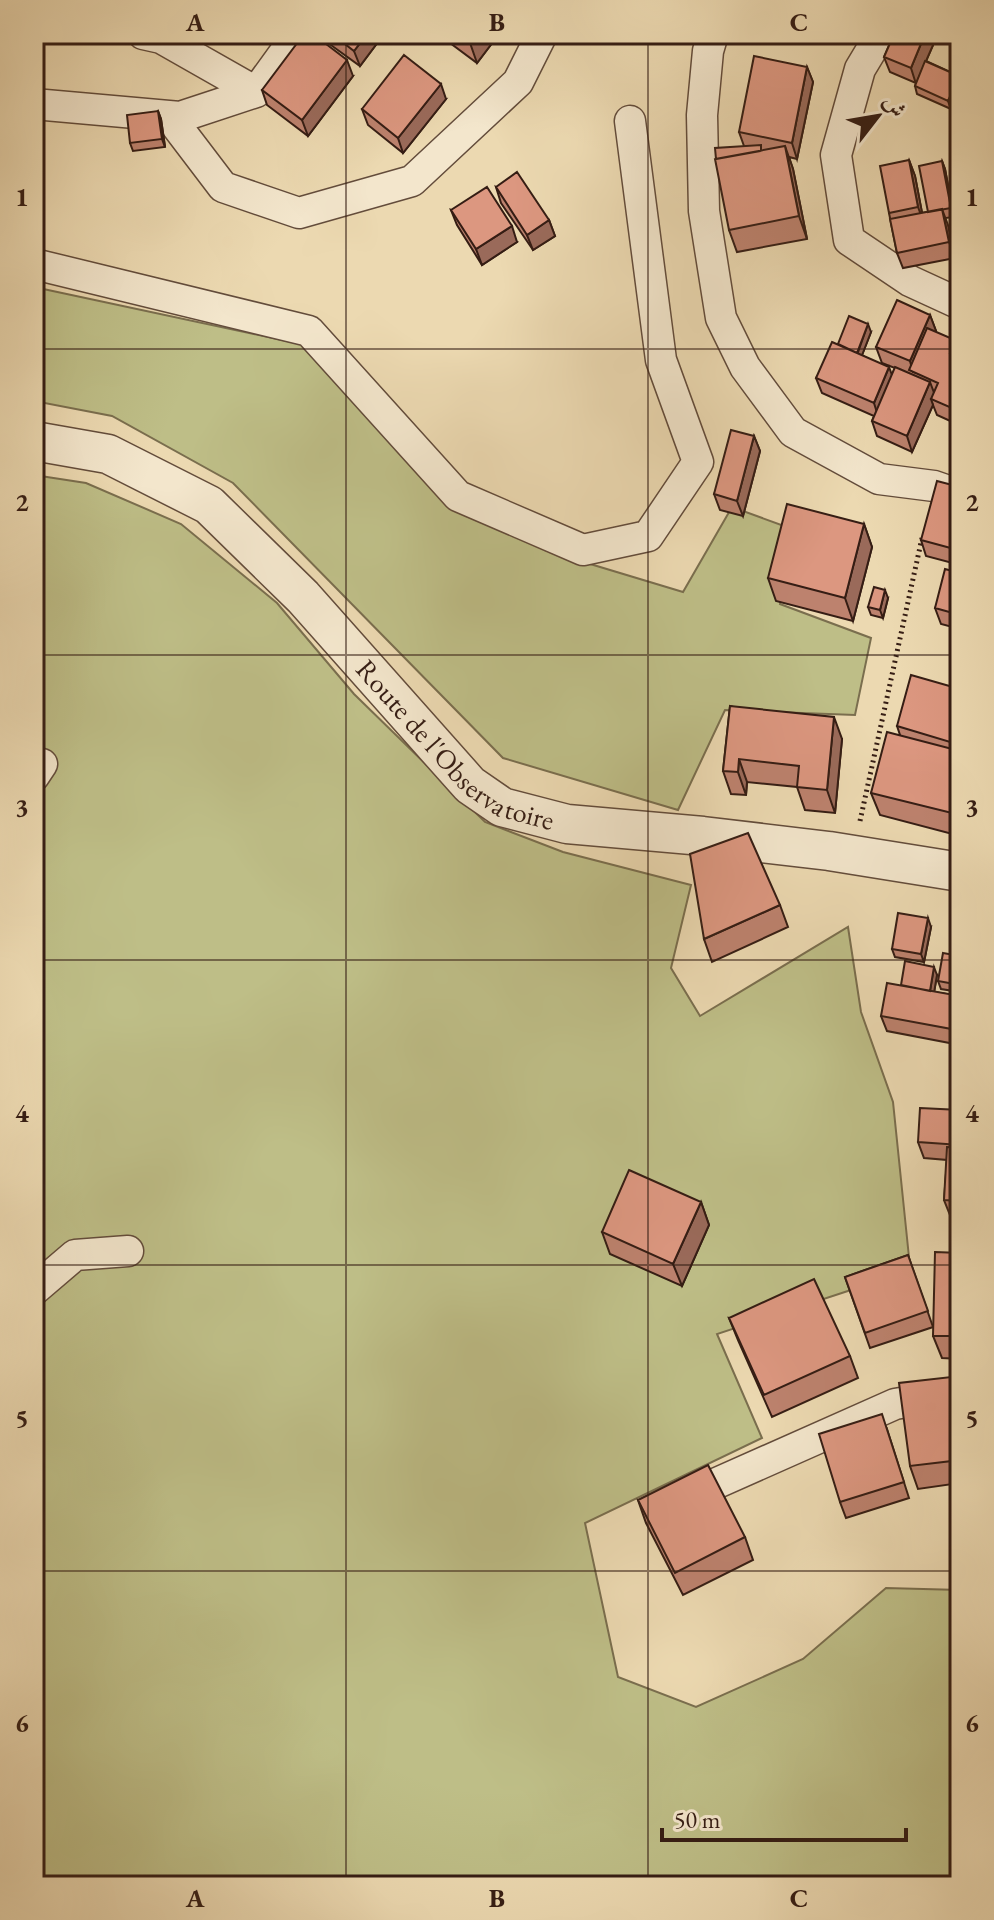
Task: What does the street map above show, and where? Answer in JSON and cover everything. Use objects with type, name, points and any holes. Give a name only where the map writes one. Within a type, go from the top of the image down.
[{"type":"street","points":[[143,34],[161,38],[256,92]]},
{"type":"street","points":[[34,104],[180,117],[256,92],[298,34]]},
{"type":"street","points":[[169,116],[223,187],[299,213],[412,181],[518,82],[542,34]]},
{"type":"street","points":[[713,34],[708,51],[702,115],[704,211],[721,318],[745,367],[793,432],[879,479],[947,490]]},
{"type":"street","points":[[881,34],[860,69],[836,155],[849,240],[910,281],[960,304]]},
{"type":"street","points":[[34,264],[309,331],[458,496],[583,550],[648,536],[698,462],[661,360],[630,121]]},
{"type":"street","name":"Route de l'Observatoire","points":[[34,441],[108,454],[209,505],[303,597],[470,785],[502,807],[567,824],[703,836],[960,872]]},
{"type":"street","points":[[34,1290],[75,1255],[128,1251]]},
{"type":"street","points":[[650,1513],[895,1404],[960,1393]]},
{"type":"path","points":[[852,855],[947,490]]},
{"type":"green space","points":[[34,287],[315,347],[518,534],[567,557],[683,592],[732,507],[795,530],[780,604],[871,638],[855,715],[725,710],[678,810],[503,758],[233,483],[112,416],[34,401]]},
{"type":"green space","points":[[34,475],[86,483],[181,524],[277,603],[354,694],[485,822],[563,852],[691,885],[671,968],[700,1016],[848,927],[861,1012],[893,1102],[910,1267],[857,1288],[717,1334],[762,1438],[585,1523],[618,1677],[696,1707],[803,1659],[886,1588],[960,1590],[960,1886],[34,1886]]},
{"type":"building","points":[[304,34],[313,34],[347,60],[302,120],[262,90]]},
{"type":"building","points":[[332,34],[367,34],[354,51]]},
{"type":"building","points":[[460,34],[474,34],[469,40]]},
{"type":"building","points":[[894,34],[925,34],[911,68],[884,57]]},
{"type":"building","points":[[404,55],[441,84],[398,138],[362,109]]},
{"type":"building","points":[[754,56],[807,67],[792,143],[739,132]]},
{"type":"building","points":[[925,61],[959,76],[948,101],[915,86]]},
{"type":"building","points":[[158,111],[162,139],[130,143],[127,115]]},
{"type":"building","points":[[761,145],[761,151],[716,159],[715,148]]},
{"type":"building","points":[[785,146],[799,216],[729,230],[715,159]]},
{"type":"building","points":[[909,160],[918,207],[889,213],[880,166]]},
{"type":"building","points":[[942,161],[951,208],[928,212],[919,166]]},
{"type":"building","points":[[517,172],[549,220],[527,235],[496,187]]},
{"type":"building","points":[[487,187],[512,226],[476,249],[451,210]]},
{"type":"building","points":[[942,209],[949,242],[897,253],[890,219]]},
{"type":"building","points":[[897,300],[930,315],[910,361],[876,347]]},
{"type":"building","points":[[849,316],[868,324],[857,353],[838,344]]},
{"type":"building","points":[[927,328],[955,340],[950,353],[960,357],[960,394],[954,409],[931,399],[938,383],[909,370]]},
{"type":"building","points":[[832,342],[889,367],[874,403],[816,378]]},
{"type":"building","points":[[895,367],[930,382],[907,436],[872,421]]},
{"type":"building","points":[[731,430],[754,436],[737,501],[714,494]]},
{"type":"building","points":[[937,481],[960,487],[958,550],[921,540]]},
{"type":"building","points":[[787,504],[864,524],[845,598],[768,578]]},
{"type":"building","points":[[945,569],[960,573],[960,615],[935,608]]},
{"type":"building","points":[[874,587],[885,590],[880,610],[868,607]]},
{"type":"building","points":[[911,675],[960,689],[960,745],[897,726]]},
{"type":"building","points":[[730,706],[834,717],[827,790],[797,787],[799,766],[739,759],[738,772],[723,771]]},
{"type":"building","points":[[887,732],[960,751],[960,815],[871,793]]},
{"type":"building","points":[[748,833],[780,905],[704,939],[690,854]]},
{"type":"building","points":[[898,913],[928,918],[921,954],[892,949]]},
{"type":"building","points":[[943,953],[960,956],[960,985],[938,981]]},
{"type":"building","points":[[905,961],[934,967],[930,991],[901,985]]},
{"type":"building","points":[[887,983],[960,996],[957,1030],[881,1016]]},
{"type":"building","points":[[920,1108],[960,1110],[960,1145],[918,1142]]},
{"type":"building","points":[[947,1147],[960,1148],[960,1201],[944,1200]]},
{"type":"building","points":[[629,1170],[701,1202],[673,1264],[602,1232]]},
{"type":"building","points":[[935,1252],[960,1253],[960,1336],[933,1336]]},
{"type":"building","points":[[908,1255],[928,1311],[865,1333],[845,1277]]},
{"type":"building","points":[[814,1279],[850,1356],[764,1395],[729,1318]]},
{"type":"building","points":[[960,1376],[960,1460],[910,1466],[899,1383]]},
{"type":"building","points":[[882,1414],[904,1482],[840,1502],[819,1434]]},
{"type":"building","points":[[708,1465],[745,1537],[675,1573],[638,1500]]}]
